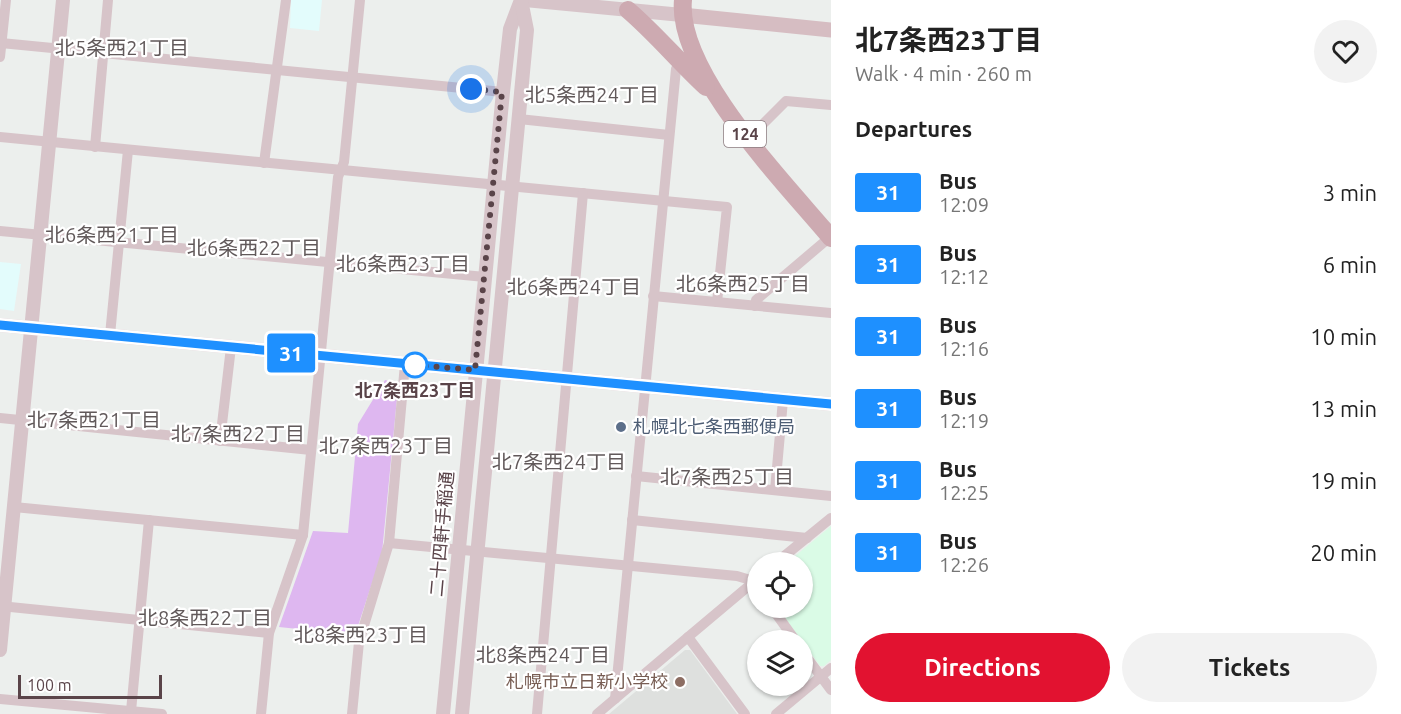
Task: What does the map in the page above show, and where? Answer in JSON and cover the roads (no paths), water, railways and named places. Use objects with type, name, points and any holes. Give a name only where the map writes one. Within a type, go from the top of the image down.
[{"type":"main road","points":[[682,8],[831,30]]},
{"type":"main road","name":"124","points":[[682,8],[699,63],[716,96],[830,237]]},
{"type":"main road","points":[[628,10],[657,35],[681,63],[716,96]]},
{"type":"street","points":[[0,57],[6,0]]},
{"type":"street","points":[[0,650],[9,511],[22,420],[63,0]]},
{"type":"street","points":[[95,147],[108,0]]},
{"type":"street","points":[[264,163],[286,0]]},
{"type":"street","points":[[261,714],[269,633],[303,535],[338,177],[341,170],[360,0]]},
{"type":"street","points":[[522,0],[628,10],[682,8]]},
{"type":"street","name":"二十四軒手稲通","points":[[443,714],[502,92],[510,29],[522,0]]},
{"type":"street","name":"二十四軒手稲通","points":[[462,714],[527,30],[522,0]]},
{"type":"street","points":[[1,44],[502,92]]},
{"type":"street","points":[[615,699],[662,201],[676,69],[681,63]]},
{"type":"street","points":[[749,138],[786,101],[831,105]]},
{"type":"street","points":[[519,119],[669,135]]},
{"type":"street","points":[[0,137],[727,207],[717,302]]},
{"type":"street","points":[[110,336],[128,150]]},
{"type":"street","points":[[537,714],[551,558],[549,552],[583,193]]},
{"type":"street","points":[[0,231],[484,277]]},
{"type":"street","points":[[755,306],[756,300],[830,237]]},
{"type":"street","points":[[653,296],[831,313]]},
{"type":"street","points":[[0,325],[831,404]]},
{"type":"street","points":[[220,441],[231,347]]},
{"type":"street","points":[[352,714],[359,642],[389,543],[405,364]]},
{"type":"street","points":[[775,490],[783,400]]},
{"type":"street","points":[[0,418],[311,450]]},
{"type":"street","points":[[636,476],[831,496]]},
{"type":"street","points":[[9,511],[149,520],[303,535]]},
{"type":"street","points":[[790,552],[831,518]]},
{"type":"street","points":[[131,711],[149,520]]},
{"type":"street","points":[[632,520],[807,538]]},
{"type":"street","points":[[389,543],[737,576],[747,580]]},
{"type":"street","points":[[597,714],[747,590]]},
{"type":"street","points":[[2,606],[269,633]]},
{"type":"street","points":[[688,638],[745,714]]},
{"type":"street","points":[[813,666],[831,690]]},
{"type":"street","points":[[776,714],[831,668]]},
{"type":"street","points":[[0,699],[162,714]]},
{"type":"place","name":"北7条西23丁目","points":[[415,365]]},
{"type":"place","name":"札幌北七条西郵便局","points":[[621,427]]},
{"type":"place","name":"札幌市立日新小学校","points":[[680,682]]},
{"type":"district","name":"北5条西21丁目","points":[[122,48]]},
{"type":"district","name":"北5条西24丁目","points":[[592,95]]},
{"type":"district","name":"北6条西21丁目","points":[[112,235]]},
{"type":"district","name":"北6条西22丁目","points":[[254,248]]},
{"type":"district","name":"北6条西23丁目","points":[[403,264]]},
{"type":"district","name":"北6条西25丁目","points":[[743,284]]},
{"type":"district","name":"北6条西24丁目","points":[[574,287]]},
{"type":"district","name":"北7条西21丁目","points":[[94,420]]},
{"type":"district","name":"北7条西22丁目","points":[[238,434]]},
{"type":"district","name":"北7条西23丁目","points":[[386,446]]},
{"type":"district","name":"北7条西24丁目","points":[[559,462]]},
{"type":"district","name":"北7条西25丁目","points":[[727,477]]},
{"type":"district","name":"北8条西22丁目","points":[[205,618]]},
{"type":"district","name":"北8条西23丁目","points":[[361,635]]},
{"type":"district","name":"北8条西24丁目","points":[[543,655]]}]
